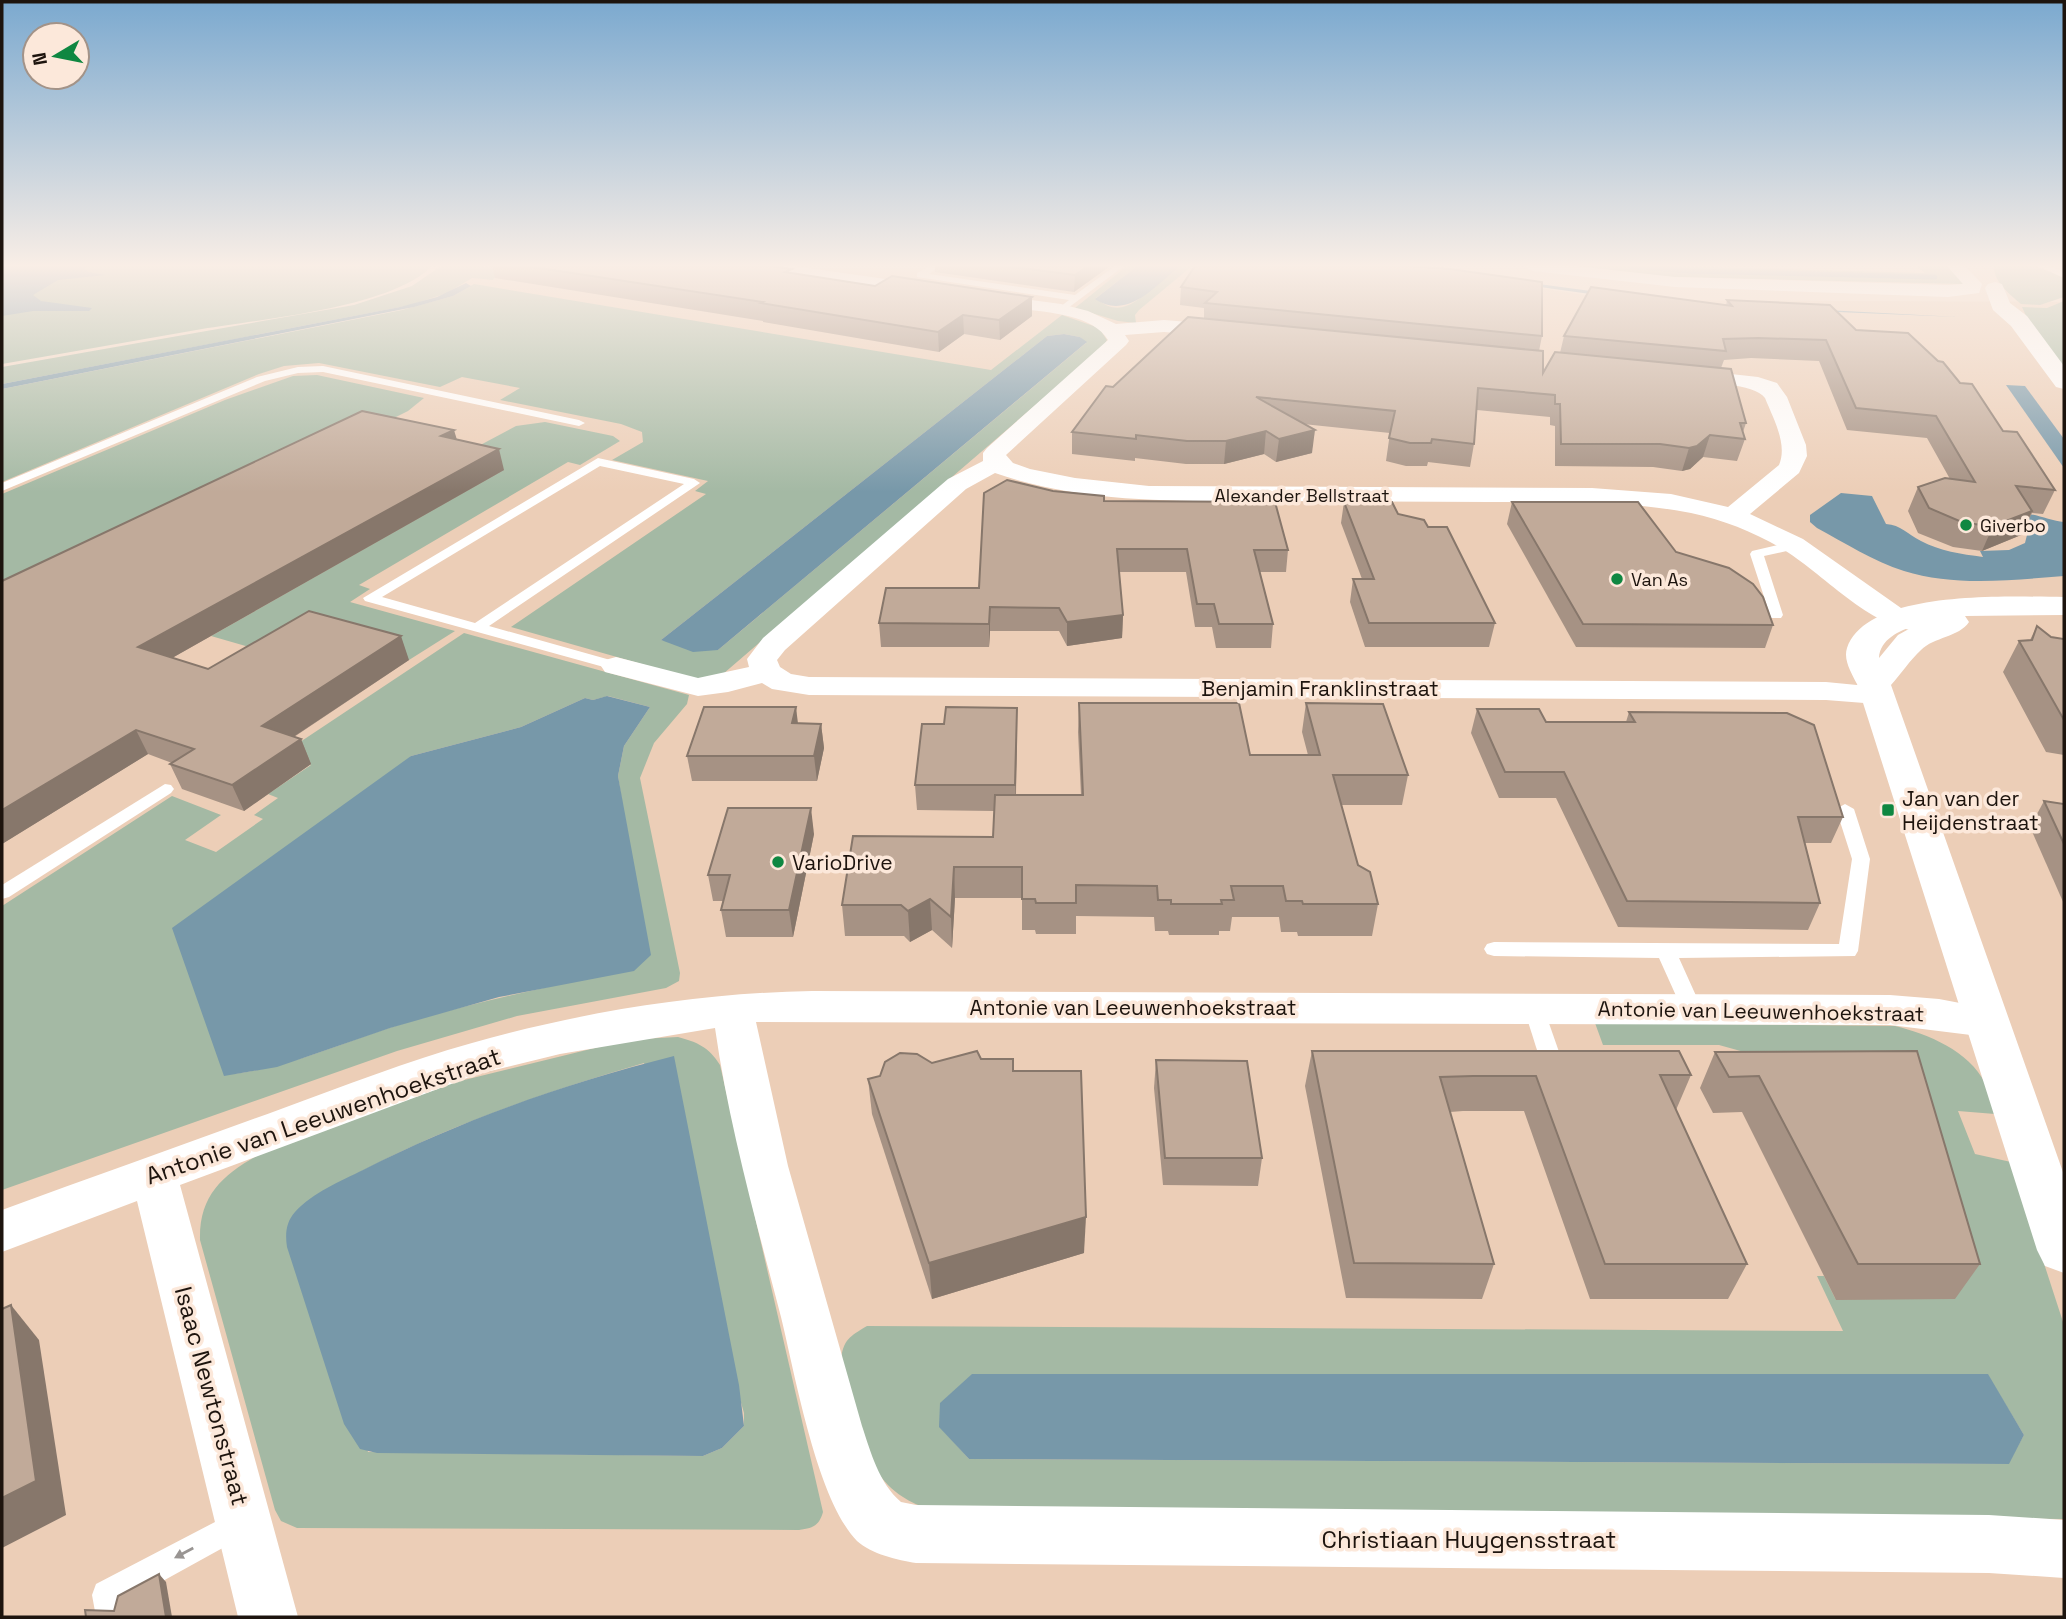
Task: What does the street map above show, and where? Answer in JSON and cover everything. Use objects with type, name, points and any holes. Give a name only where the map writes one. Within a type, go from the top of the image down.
[{"type":"street","points":[[617,666],[698,687],[728,683],[766,671],[762,659],[774,644],[957,484],[978,471],[998,464],[994,457],[997,451],[1118,342]]},
{"type":"street","points":[[2034,342],[2064,382]]},
{"type":"street","points":[[1660,373],[1750,382],[1765,386],[1775,394],[1794,445],[1794,462],[1786,472],[1732,517]]},
{"type":"street","name":"Alexander Bellstraat","points":[[998,464],[1017,473],[1064,483],[1149,493],[1610,496],[1679,504],[1732,517],[1813,551],[1907,600],[1944,616]]},
{"type":"street","name":"Alexander Bellstraat","points":[[1795,545],[1863,595],[1901,618]]},
{"type":"street","points":[[2064,606],[1901,618],[1875,633],[1863,648],[1863,663],[1875,690],[2064,1250]]},
{"type":"street","points":[[1875,690],[1910,642],[1944,616],[2064,614]]},
{"type":"street","name":"Benjamin Franklinstraat","points":[[766,671],[783,682],[808,686],[1875,690]]},
{"type":"street","name":"Antonie van Leeuwenhoekstraat","points":[[2,1231],[387,1088],[473,1059],[624,1025],[733,1010],[812,1006],[1890,1010],[1987,1022]]},
{"type":"street","name":"Christiaan Huygensstraat","points":[[733,1010],[747,1096],[828,1400],[863,1500],[877,1520],[897,1531],[916,1534],[1989,1544],[2064,1549]]},
{"type":"street","name":"Isaac Newtonstraat","points":[[154,1175],[268,1617]]},
{"type":"lane","points":[[2,487],[249,384],[298,370],[323,369],[579,423]]},
{"type":"lane","points":[[477,628],[694,483],[597,462],[370,598],[477,628],[617,666]]},
{"type":"lane","points":[[1776,615],[1757,554],[1795,545]]},
{"type":"lane","points":[[2,894],[165,789]]},
{"type":"lane","points":[[1494,949],[1848,951],[1861,859],[1845,809]]},
{"type":"lane","points":[[1666,951],[1692,1009]]},
{"type":"lane","points":[[1534,1009],[1554,1069]]},
{"type":"lane","points":[[108,1610],[107,1595],[149,1580],[244,1521]]},
{"type":"shaded area","points":[[379,342],[2064,342],[2064,1617],[2,1617],[2,466],[232,367]]},
{"type":"green space","points":[[2,342],[130,342],[2,364]]},
{"type":"green space","points":[[146,342],[222,342],[2,384],[2,367]]},
{"type":"green space","points":[[242,342],[820,342],[991,370],[1028,342],[1040,342],[661,640],[718,650],[1085,342],[1106,342],[723,674],[712,679],[691,678],[511,627],[706,494],[695,491],[708,481],[612,460],[643,442],[642,432],[621,424],[500,400],[520,388],[462,377],[440,387],[319,363],[284,366],[259,374],[2,482],[2,389]]},
{"type":"green space","points":[[2044,342],[2064,342],[2064,368]]},
{"type":"green space","points":[[317,375],[424,398],[408,411],[368,431],[2,609],[2,494],[225,400],[293,376]]},
{"type":"green space","points":[[545,422],[613,436],[620,441],[580,465],[568,462],[359,585],[370,589],[350,602],[455,631],[409,660],[318,634],[280,656],[211,636],[503,470],[454,459],[516,426]]},
{"type":"green space","points":[[464,633],[689,695],[687,704],[654,743],[640,778],[680,973],[679,981],[666,988],[517,1016],[397,1051],[2,1190],[2,906],[172,796],[221,815],[185,840],[216,852],[263,819],[254,815],[278,798],[268,794],[311,765],[282,754]],"holes":[[[608,696],[650,707],[624,746],[618,776],[623,808],[561,984],[431,1015],[287,1063],[224,1075],[411,756],[521,727],[585,698],[593,700]]]},
{"type":"green space","points":[[1595,1023],[1895,1026],[1934,1039],[1969,1062],[1985,1083],[1995,1114],[1958,1111],[1975,1154],[2011,1162],[2064,1325],[2064,1519],[927,1509],[903,1497],[888,1485],[867,1453],[841,1360],[848,1339],[867,1326],[1843,1331],[1817,1276],[1824,1276],[1836,1300],[1755,1055],[1719,1045],[1603,1045]],"holes":[[[1987,1374],[2024,1435],[2008,1464],[969,1459],[940,1427]]]},
{"type":"green space","points":[[639,1039],[685,1039],[707,1050],[720,1065],[823,1512],[820,1520],[812,1527],[799,1530],[297,1528],[281,1521],[275,1510],[200,1240],[204,1210],[216,1187],[236,1169],[262,1153],[448,1084]],"holes":[[[644,1063],[744,1413],[744,1426],[722,1448],[703,1456],[368,1452],[306,1203],[428,1139],[556,1090]]]},
{"type":"water","points":[[221,342],[240,342],[2,389],[2,384]]},
{"type":"water","points":[[1040,342],[1087,342],[718,650],[693,652],[661,640]]},
{"type":"water","points":[[2006,385],[2025,386],[2064,439],[2064,468]]},
{"type":"water","points":[[1841,493],[1872,496],[1886,524],[1900,528],[1928,544],[1951,552],[1983,557],[1980,551],[2009,550],[2025,543],[2027,535],[2015,515],[2027,514],[2064,522],[2064,576],[1963,581],[1923,576],[1893,567],[1849,546],[1810,522],[1810,515]]},
{"type":"water","points":[[607,696],[650,707],[624,746],[618,776],[651,955],[634,971],[499,997],[390,1028],[277,1067],[224,1076],[172,928],[411,756],[521,727],[585,698],[593,700]]},
{"type":"water","points":[[674,1056],[739,1385],[744,1426],[722,1448],[703,1456],[377,1453],[360,1449],[344,1424],[287,1247],[287,1228],[295,1212],[318,1193],[336,1183],[476,1119],[594,1078]]},
{"type":"water","points":[[972,1374],[1988,1374],[2024,1435],[2009,1464],[969,1459],[939,1427],[940,1403]]},
{"type":"building","points":[[1162,342],[1444,342],[1543,351],[1543,373],[1555,352],[1731,369],[1746,423],[1740,423],[1745,439],[1710,435],[1697,446],[1689,448],[1660,444],[1561,444],[1560,404],[1555,404],[1555,395],[1478,388],[1474,444],[1432,439],[1431,443],[1410,443],[1389,438],[1395,411],[1256,397],[1315,430],[1279,439],[1266,431],[1226,441],[1187,441],[1136,435],[1136,439],[1072,432],[1106,386],[1113,387]]},
{"type":"building","points":[[1624,342],[1724,342],[1726,351]]},
{"type":"building","points":[[1827,342],[1917,342],[1938,361],[1943,362],[1960,383],[1972,384],[2003,431],[2017,432],[2055,490],[2016,486],[2032,511],[1993,526],[1964,523],[1929,508],[1918,487],[1945,478],[1975,482],[1936,416],[1856,408]]},
{"type":"building","points":[[362,411],[454,430],[441,436],[499,449],[138,647],[208,669],[309,611],[401,636],[262,726],[301,739],[232,785],[170,764],[194,749],[136,730],[2,810],[2,581]]},
{"type":"building","points":[[1007,480],[1053,491],[1104,496],[1104,501],[1275,502],[1288,550],[1254,550],[1273,624],[1219,624],[1214,604],[1197,604],[1187,549],[1117,549],[1123,615],[1067,622],[1059,608],[990,607],[989,624],[879,623],[886,588],[979,588],[984,493]]},
{"type":"building","points":[[1344,502],[1392,502],[1398,514],[1424,520],[1428,527],[1447,527],[1495,623],[1369,623],[1353,579],[1374,579]]},
{"type":"building","points":[[1512,502],[1638,502],[1676,552],[1729,568],[1753,584],[1763,597],[1773,625],[1583,624]]},
{"type":"building","points":[[2037,626],[2051,637],[2064,639],[2064,720],[2019,641],[2032,640]]},
{"type":"building","points":[[1079,703],[1239,703],[1250,755],[1320,755],[1306,703],[1383,704],[1408,775],[1333,775],[1358,865],[1370,872],[1378,904],[1303,904],[1302,901],[1286,901],[1283,886],[1231,886],[1234,900],[1221,900],[1222,904],[1171,904],[1171,900],[1158,900],[1157,886],[1076,885],[1076,903],[1036,903],[1035,899],[1022,899],[1022,867],[954,867],[951,917],[930,899],[908,911],[901,905],[842,905],[853,836],[993,837],[995,795],[1083,795]]},
{"type":"building","points":[[704,707],[796,707],[792,723],[821,724],[814,756],[687,756]]},
{"type":"building","points":[[946,707],[1017,708],[1015,785],[915,785],[922,724],[944,724]]},
{"type":"building","points":[[1477,709],[1539,709],[1546,722],[1635,722],[1629,712],[1787,713],[1814,725],[1843,817],[1798,817],[1820,903],[1627,901],[1564,772],[1505,772]]},
{"type":"building","points":[[2044,801],[2064,804],[2064,844]]},
{"type":"building","points":[[728,808],[811,808],[789,910],[721,910],[730,875],[708,875]]},
{"type":"building","points":[[977,1051],[981,1059],[1013,1059],[1013,1071],[1081,1071],[1086,1217],[929,1263],[868,1079],[880,1076],[885,1062],[900,1053],[917,1054],[932,1063]]},
{"type":"building","points":[[1312,1051],[1679,1051],[1691,1075],[1660,1075],[1747,1264],[1605,1264],[1536,1076],[1440,1077],[1494,1264],[1354,1263]]},
{"type":"building","points":[[1917,1051],[1980,1264],[1858,1264],[1759,1076],[1729,1077],[1715,1052]]},
{"type":"building","points":[[1156,1060],[1247,1061],[1262,1158],[1165,1158]]},
{"type":"building","points":[[11,1305],[36,1481],[2,1498],[2,1309]]},
{"type":"building","points":[[159,1574],[166,1617],[86,1617],[85,1610],[114,1611],[118,1596]]},
{"type":"place","name":"Giverbo","points":[[1966,525]]},
{"type":"place","name":"Van As","points":[[1617,579]]},
{"type":"place","name":"Jan van der Heijdenstraat","points":[[1888,810]]},
{"type":"place","name":"VarioDrive","points":[[778,862]]}]
